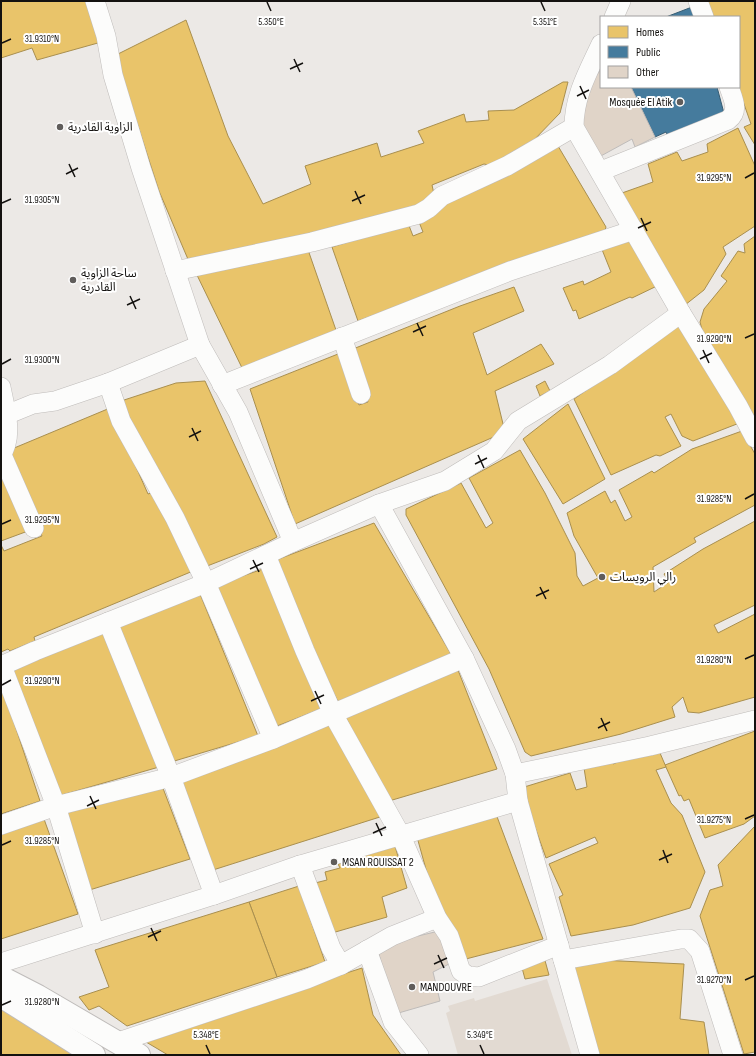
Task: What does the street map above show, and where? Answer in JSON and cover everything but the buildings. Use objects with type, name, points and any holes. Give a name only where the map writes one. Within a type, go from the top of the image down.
[{"type":"main road","points":[[1,977],[38,996],[139,1055]]},
{"type":"main road","points":[[1,996],[94,1055]]},
{"type":"street","points":[[95,1],[106,36],[113,75],[130,132],[200,345],[238,412],[293,542]]},
{"type":"street","points":[[614,16],[621,1]]},
{"type":"street","points":[[698,1],[704,16]]},
{"type":"street","points":[[600,46],[580,90],[574,111],[574,127],[601,171],[681,313],[738,406],[755,438]]},
{"type":"street","points":[[601,171],[728,120],[733,116],[735,110],[735,104],[729,88]]},
{"type":"street","points":[[175,270],[312,242],[419,214],[429,208],[442,196],[507,166],[574,127]]},
{"type":"street","points":[[222,385],[510,271],[634,230]]},
{"type":"street","points":[[95,934],[56,806],[1,666],[206,583],[379,504],[445,482],[494,450],[518,421],[610,365],[681,313]]},
{"type":"street","points":[[342,337],[361,394]]},
{"type":"street","points":[[6,415],[33,404],[55,401],[108,383],[200,345]]},
{"type":"street","points":[[108,383],[122,421],[175,518],[206,583],[273,739]]},
{"type":"street","points":[[1,387],[8,437],[2,455],[34,528]]},
{"type":"street","points":[[379,504],[464,658],[506,749],[515,774],[518,801],[590,1055]]},
{"type":"street","points":[[266,555],[305,651],[334,714],[400,834],[437,918],[449,936],[461,971],[472,977],[479,978],[561,953],[681,938],[688,939],[700,951],[733,1055]]},
{"type":"street","points":[[108,622],[170,777],[214,895]]},
{"type":"street","points":[[1,825],[56,806],[170,777],[273,739],[464,658]]},
{"type":"street","points":[[515,774],[650,746],[755,720]]},
{"type":"street","points":[[1,963],[214,895],[300,865],[400,834],[518,801]]},
{"type":"street","points":[[300,865],[331,948],[341,965]]},
{"type":"street","points":[[118,1042],[307,979],[341,965],[392,936],[437,918]]},
{"type":"street","points":[[367,950],[393,1022],[419,1055]]},
{"type":"shaded area","points":[[547,979],[572,1055],[458,1055],[446,1013],[450,1011],[448,1006],[474,998],[475,1001]]},
{"type":"place","name":"Mosquée El Atik","points":[[680,102]]},
{"type":"place","name":"الزاوية القادرية","points":[[60,127]]},
{"type":"place","name":"ساحة الزاوية القادرية","points":[[73,280]]},
{"type":"place","name":"رالي الرويسات","points":[[602,577]]},
{"type":"place","name":"MSAN ROUISSAT 2","points":[[334,862]]},
{"type":"place","name":"MANDOUVRE","points":[[412,987]]}]
